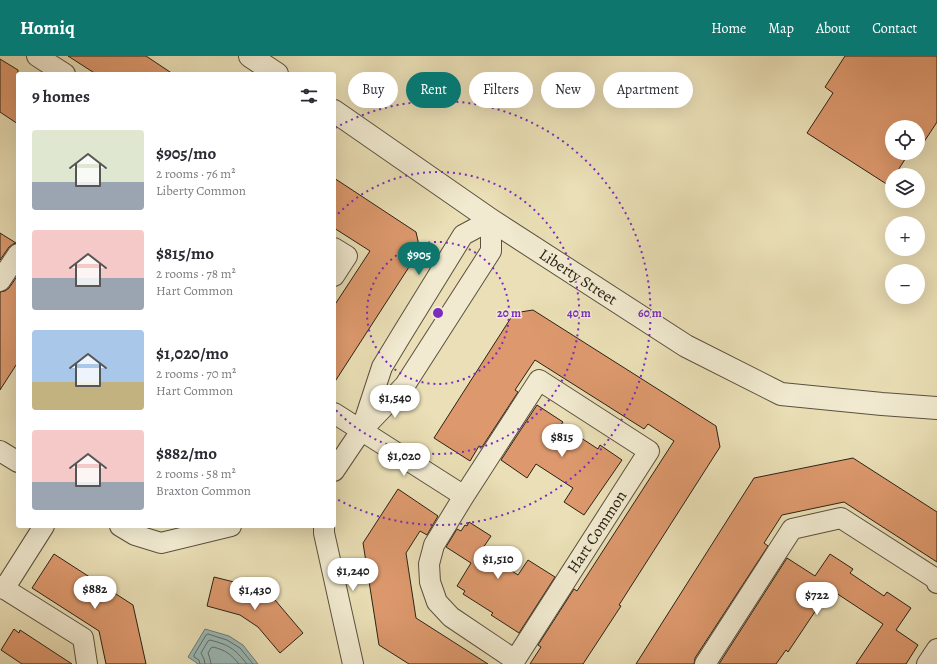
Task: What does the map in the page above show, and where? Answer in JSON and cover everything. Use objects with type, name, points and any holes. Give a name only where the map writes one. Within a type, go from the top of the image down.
[{"type":"street","points":[[37,56],[62,72]]},
{"type":"street","points":[[250,56],[274,72]]},
{"type":"street","name":"Liberty Street","points":[[336,113],[491,220],[686,346],[781,394],[937,408]]},
{"type":"street","points":[[336,468],[361,431],[405,386],[491,251],[491,220],[464,235],[402,334],[382,368],[361,431]]},
{"type":"street","points":[[336,249],[347,256],[336,273]]},
{"type":"street","points":[[0,282],[16,257]]},
{"type":"street","points":[[402,334],[427,350]]},
{"type":"street","name":"Hart Common","points":[[539,380],[649,451],[515,660],[451,617],[437,602],[430,582],[429,564],[434,545],[464,496],[539,380]]},
{"type":"street","points":[[336,414],[464,496]]},
{"type":"street","points":[[0,451],[16,461]]},
{"type":"street","points":[[705,664],[792,529],[841,518],[936,579],[937,583]]},
{"type":"street","points":[[43,528],[2,587],[83,638],[88,664]]},
{"type":"street","points":[[123,528],[135,535],[161,543],[223,528]]},
{"type":"street","points":[[324,528],[353,664]]},
{"type":"street","points":[[927,664],[937,649]]},
{"type":"water","points":[[205,629],[229,636],[243,645],[258,664],[197,664],[188,657]]},
{"type":"building","points":[[68,56],[146,56],[170,72],[93,72]]},
{"type":"building","points":[[845,56],[937,56],[937,122],[925,140],[925,120],[885,120],[885,160],[905,160],[899,168],[885,168],[885,183],[807,133],[833,93],[825,87]]},
{"type":"building","points":[[0,59],[18,70],[18,72],[16,72],[16,123],[0,112]]},
{"type":"building","points":[[336,179],[416,232],[420,250],[336,380],[336,303],[370,251],[336,229]]},
{"type":"building","points":[[0,233],[16,243],[9,247],[0,260]]},
{"type":"building","points":[[16,278],[16,365],[0,390],[0,292],[9,288]]},
{"type":"building","points":[[533,310],[716,426],[720,447],[583,664],[530,664],[541,647],[538,645],[574,589],[577,591],[674,441],[648,424],[644,429],[535,360],[515,390],[518,392],[482,447],[479,446],[470,461],[434,438],[514,313]]},
{"type":"building","points":[[537,405],[563,422],[561,425],[598,449],[600,445],[622,460],[584,515],[564,502],[573,488],[536,464],[527,478],[501,460]]},
{"type":"building","points":[[853,458],[937,512],[937,562],[844,502],[782,515],[764,543],[768,546],[695,658],[694,664],[636,664],[754,478]]},
{"type":"building","points":[[398,489],[438,516],[427,535],[420,531],[406,553],[416,618],[488,664],[409,664],[379,645],[363,543]]},
{"type":"building","points":[[469,522],[491,536],[481,551],[518,575],[528,560],[555,577],[519,633],[491,615],[493,613],[463,594],[465,591],[457,586],[471,563],[446,547],[457,529],[461,531]]},
{"type":"building","points":[[54,554],[133,605],[146,664],[106,664],[99,631],[32,588]]},
{"type":"building","points":[[830,554],[853,569],[850,573],[884,596],[887,592],[911,608],[896,630],[918,645],[906,664],[856,664],[883,624],[830,589],[788,652],[786,650],[776,664],[719,664],[787,558],[815,576]]},
{"type":"building","points":[[214,577],[258,588],[275,600],[303,633],[280,653],[258,627],[240,615],[207,606]]},
{"type":"building","points":[[14,629],[19,633],[20,630],[72,664],[22,664],[1,650]]}]
